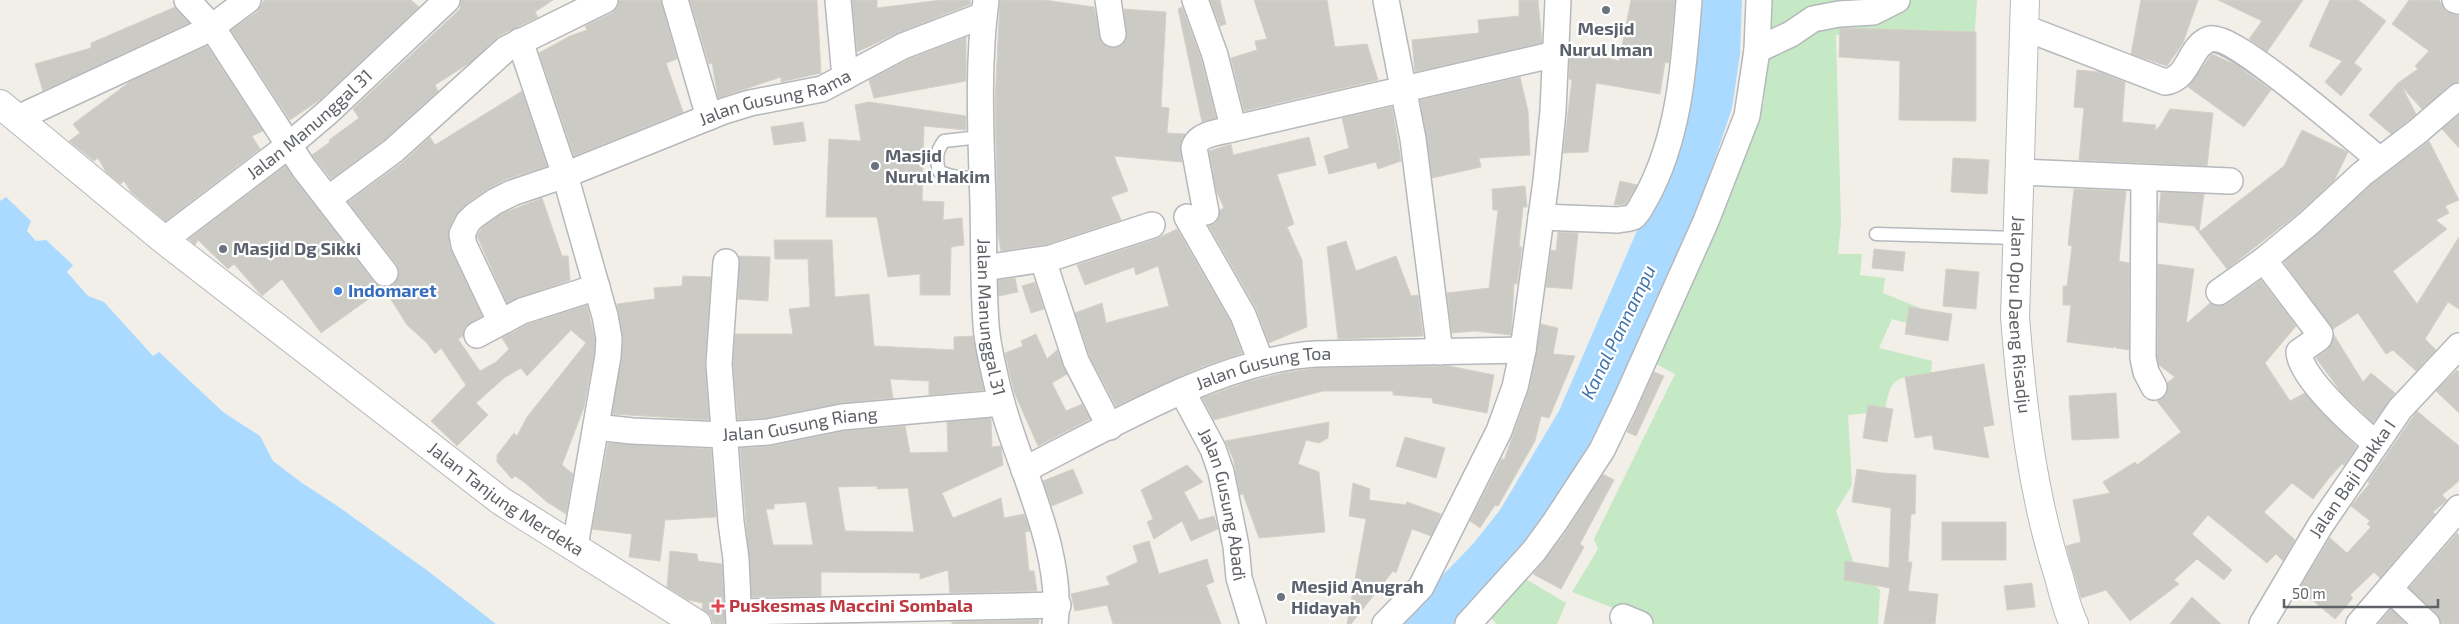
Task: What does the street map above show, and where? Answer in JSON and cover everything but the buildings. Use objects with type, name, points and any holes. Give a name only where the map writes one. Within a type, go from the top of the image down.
[{"type":"street","points":[[187,0],[212,27],[288,146],[385,273]]},
{"type":"street","points":[[9,111],[166,51],[212,27],[248,0]]},
{"type":"street","name":"Jalan Manunggal 31","points":[[164,240],[288,146],[446,0]]},
{"type":"street","points":[[328,199],[393,151],[491,62],[520,40],[605,0]]},
{"type":"street","points":[[675,0],[709,116]]},
{"type":"street","points":[[838,0],[845,77]]},
{"type":"street","points":[[1108,0],[1113,34]]},
{"type":"street","points":[[1195,0],[1215,55],[1234,127],[1232,129]]},
{"type":"street","points":[[1386,0],[1413,139],[1440,352]]},
{"type":"street","points":[[1385,624],[1421,587],[1499,430],[1515,387],[1523,350],[1553,111],[1558,0]]},
{"type":"street","points":[[1541,217],[1618,220],[1627,219],[1637,213],[1653,184],[1668,145],[1682,77],[1689,0]]},
{"type":"street","points":[[1475,622],[1534,551],[1602,450],[1625,402],[1732,157],[1747,116],[1758,50],[1759,0]]},
{"type":"street","points":[[1758,50],[1791,34],[1812,19],[1839,14],[1873,12],[1897,0]]},
{"type":"street","name":"Jalan Opu Daeng Risadju","points":[[2025,0],[2015,317],[2022,402],[2048,542],[2074,624]]},
{"type":"street","points":[[2454,0],[2459,1]]},
{"type":"street","name":"Jalan Manunggal 31","points":[[985,8],[980,64],[980,137],[986,326],[1002,403],[1044,533],[1055,576],[1056,614]]},
{"type":"street","name":"Jalan Gusung Rama","points":[[500,321],[464,245],[462,234],[474,216],[494,202],[709,116],[750,103],[822,89],[916,40],[985,8]]},
{"type":"street","points":[[2024,28],[2165,82],[2176,79],[2205,42],[2217,39],[2222,40],[2305,98],[2380,160]]},
{"type":"street","points":[[520,40],[565,175],[597,287],[609,338],[608,356],[575,546]]},
{"type":"street","points":[[1261,362],[1243,315],[1196,215],[1194,145],[1204,137],[1232,129],[1556,54]]},
{"type":"street","points":[[2219,292],[2264,260],[2380,160],[2417,132],[2459,96]]},
{"type":"street","name":"Jalan Tanjung Merdeka","points":[[9,111],[164,240],[501,501],[697,624]]},
{"type":"street","points":[[2020,172],[2230,181]]},
{"type":"street","points":[[2144,178],[2143,358],[2146,372],[2154,387]]},
{"type":"street","points":[[984,268],[1043,260],[1067,254],[1152,225]]},
{"type":"street","points":[[1043,260],[1076,361],[1110,427]]},
{"type":"street","points":[[2264,260],[2320,334],[2319,338],[2299,352],[2299,357],[2313,380],[2348,420],[2376,444]]},
{"type":"street","points":[[726,262],[719,364],[740,618],[1056,614]]},
{"type":"street","points":[[477,335],[500,321],[522,311],[597,287]]},
{"type":"street","name":"Jalan Baji Dakka I","points":[[2262,624],[2301,555],[2400,409],[2459,346]]},
{"type":"street","name":"Jalan Gusung Toa","points":[[1024,470],[1182,391],[1261,362],[1299,355],[1523,350]]},
{"type":"street","name":"Jalan Gusung Abadi","points":[[1182,391],[1212,449],[1221,472],[1234,530],[1239,578],[1252,624]]},
{"type":"street","name":"Jalan Gusung Riang","points":[[596,426],[632,431],[724,435],[768,432],[842,417],[1002,403]]},
{"type":"street","points":[[2360,624],[2459,508]]},
{"type":"street","points":[[2390,589],[2427,624]]},
{"type":"lane","points":[[980,137],[944,141],[938,149],[936,161],[938,171],[945,174],[959,178],[982,178]]},
{"type":"lane","points":[[1876,234],[2017,238]]},
{"type":"green space","points":[[1766,0],[1977,0],[1974,42],[1836,35],[1841,222],[1838,254],[1862,254],[1860,275],[1885,278],[1883,293],[1920,308],[1917,326],[1892,319],[1879,348],[1932,361],[1931,373],[1903,378],[1893,384],[1885,411],[1848,415],[1852,485],[1836,511],[1856,570],[1880,590],[1878,624],[1655,624],[1572,592],[1598,549],[1594,539],[1675,374],[1652,362],[1728,178],[1764,102]]},
{"type":"green space","points":[[1519,575],[1566,603],[1557,624],[1497,624],[1485,612]]},
{"type":"water","name":"Kanal Pannampu","points":[[1695,0],[1742,0],[1740,54],[1732,108],[1697,213],[1650,324],[1561,506],[1460,624],[1395,624],[1472,545],[1500,510],[1559,411],[1655,189]]},
{"type":"water","points":[[6,197],[31,221],[27,231],[36,241],[46,240],[73,265],[67,272],[88,296],[104,302],[153,356],[159,352],[223,412],[260,436],[273,461],[428,571],[496,624],[0,624],[0,201]]},
{"type":"place","name":"Mesjid Nurul Iman","points":[[1606,10]]},
{"type":"place","name":"Masjid Nurul Hakim","points":[[875,166]]},
{"type":"place","name":"Masjid Dg Sikki","points":[[223,249]]},
{"type":"place","name":"Indomaret","points":[[338,291]]},
{"type":"place","name":"Mesjid Anugrah Hidayah","points":[[1281,597]]},
{"type":"place","name":"Puskesmas Maccini Sombala","points":[[718,606]]}]
